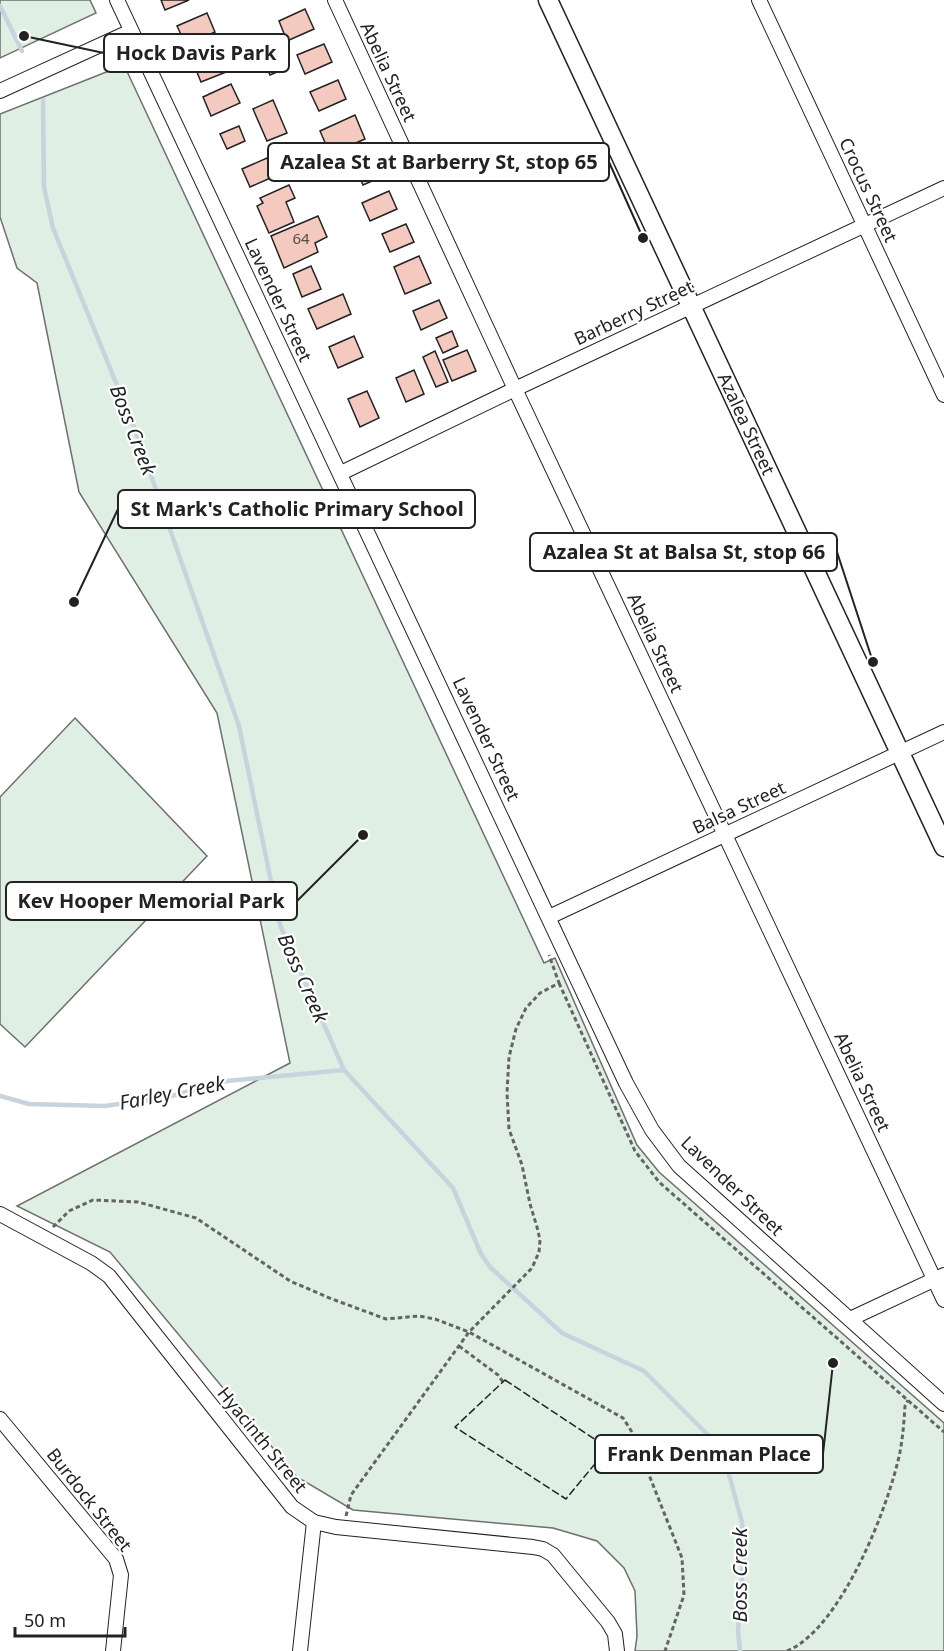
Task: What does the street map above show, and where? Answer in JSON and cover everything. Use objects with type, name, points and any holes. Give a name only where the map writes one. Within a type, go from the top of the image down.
[{"type":"street","name":"Lavender Street","points":[[117,0],[626,1083],[652,1130],[680,1166],[944,1404]]},
{"type":"street","name":"Abelia Street","points":[[335,0],[515,389],[939,1277],[944,1300]]},
{"type":"street","name":"Azalea Street","points":[[548,0],[944,847]]},
{"type":"street","name":"Crocus Street","points":[[759,0],[944,395]]},
{"type":"street","points":[[0,91],[131,31]]},
{"type":"street","name":"Barberry Street","points":[[341,473],[944,188]]},
{"type":"street","name":"Balsa Street","points":[[549,917],[944,732]]},
{"type":"street","name":"Hyacinth Street","points":[[0,1214],[91,1263],[109,1276],[292,1507],[314,1522],[344,1528],[543,1549],[553,1555],[608,1622],[615,1634],[617,1651]]},
{"type":"street","points":[[850,1318],[939,1277]]},
{"type":"street","name":"Burdock Street","points":[[0,1419],[116,1559],[121,1575],[113,1651]]},
{"type":"street","points":[[300,1651],[314,1522]]},
{"type":"path","points":[[344,1528],[351,1495],[469,1332],[522,1280],[532,1268],[539,1252],[540,1240],[522,1165],[509,1129],[507,1093],[509,1057],[516,1029],[526,1008],[540,993],[559,983],[548,953]]},
{"type":"path","points":[[43,1237],[69,1211],[93,1200],[138,1202],[196,1218],[290,1281],[386,1319],[419,1316],[435,1319],[469,1332],[622,1418],[632,1432],[682,1558],[684,1595],[665,1651]]},
{"type":"path","points":[[459,1346],[498,1375],[503,1382]]},
{"type":"path","points":[[787,1651],[806,1640],[818,1628],[836,1603],[870,1544],[900,1454],[905,1406],[908,1400]]},
{"type":"green space","points":[[0,0],[90,0],[96,13],[0,58]]},
{"type":"green space","points":[[124,65],[544,963],[555,958],[637,1145],[659,1172],[944,1423],[944,1651],[635,1651],[637,1636],[635,1591],[624,1568],[597,1541],[553,1528],[353,1510],[297,1477],[110,1252],[17,1206],[290,1063],[217,713],[79,492],[37,283],[17,268],[0,217],[0,114]]},
{"type":"green space","points":[[75,718],[207,856],[25,1047],[0,1024],[0,797]]},
{"type":"building","points":[[161,0],[189,0],[165,10]]},
{"type":"building","points":[[305,9],[314,29],[287,41],[279,21]]},
{"type":"building","points":[[207,13],[215,32],[186,45],[177,26]]},
{"type":"building","points":[[324,44],[332,62],[305,74],[297,55]]},
{"type":"building","points":[[216,50],[226,72],[201,82],[192,60]]},
{"type":"building","points":[[280,59],[284,69],[270,75],[265,65]]},
{"type":"building","points":[[338,80],[346,99],[319,111],[310,92]]},
{"type":"building","points":[[231,84],[240,103],[211,116],[203,97]]},
{"type":"building","points":[[273,100],[287,133],[267,141],[253,109]]},
{"type":"building","points":[[355,115],[365,139],[330,154],[320,131]]},
{"type":"building","points":[[239,126],[245,141],[227,149],[220,134]]},
{"type":"building","points":[[365,149],[379,178],[363,185],[356,169],[341,175],[336,162]]},
{"type":"building","points":[[267,158],[275,176],[250,187],[242,169]]},
{"type":"building","points":[[289,185],[295,198],[286,202],[294,222],[269,233],[257,206],[263,203],[260,198]]},
{"type":"building","points":[[389,191],[397,209],[370,221],[362,203]]},
{"type":"building","points":[[318,216],[327,237],[315,243],[318,252],[284,268],[271,236]]},
{"type":"building","points":[[406,224],[414,242],[390,252],[382,234]]},
{"type":"building","points":[[419,256],[431,283],[405,294],[394,267]]},
{"type":"building","points":[[311,266],[321,289],[302,297],[293,274]]},
{"type":"building","points":[[343,294],[351,314],[317,329],[308,309]]},
{"type":"building","points":[[439,300],[447,318],[421,330],[413,311]]},
{"type":"building","points":[[452,331],[458,346],[443,353],[436,338]]},
{"type":"building","points":[[354,336],[363,357],[338,368],[329,347]]},
{"type":"building","points":[[467,350],[476,371],[452,381],[443,360]]},
{"type":"building","points":[[435,351],[448,382],[436,387],[423,357]]},
{"type":"building","points":[[414,370],[424,394],[406,402],[396,378]]},
{"type":"building","points":[[367,391],[379,418],[360,427],[348,399]]},
{"type":"waterway","name":"Boss Creek","points":[[0,6],[22,51]]},
{"type":"waterway","name":"Boss Creek","points":[[43,100],[44,187],[53,228],[134,427],[239,726],[280,925],[344,1070],[453,1188],[481,1254],[490,1267],[562,1333],[644,1371],[709,1436],[728,1471],[742,1522],[743,1562],[738,1631],[740,1651]]},
{"type":"waterway","name":"Farley Creek","points":[[0,1096],[29,1104],[105,1106],[168,1097],[226,1081],[344,1070]]},
{"type":"fence","points":[[505,1380],[608,1448],[566,1499],[455,1427],[505,1380]]},
{"type":"place","name":"Hock Davis Park","points":[[24,36]]},
{"type":"place","name":"Azalea St at Barberry St, stop 65","points":[[643,238]]},
{"type":"place","name":"St Mark's Catholic Primary School","points":[[74,602]]},
{"type":"place","name":"Azalea St at Balsa St, stop 66","points":[[873,662]]},
{"type":"place","name":"Kev Hooper Memorial Park","points":[[363,835]]},
{"type":"place","name":"Frank Denman Place","points":[[833,1363]]}]
